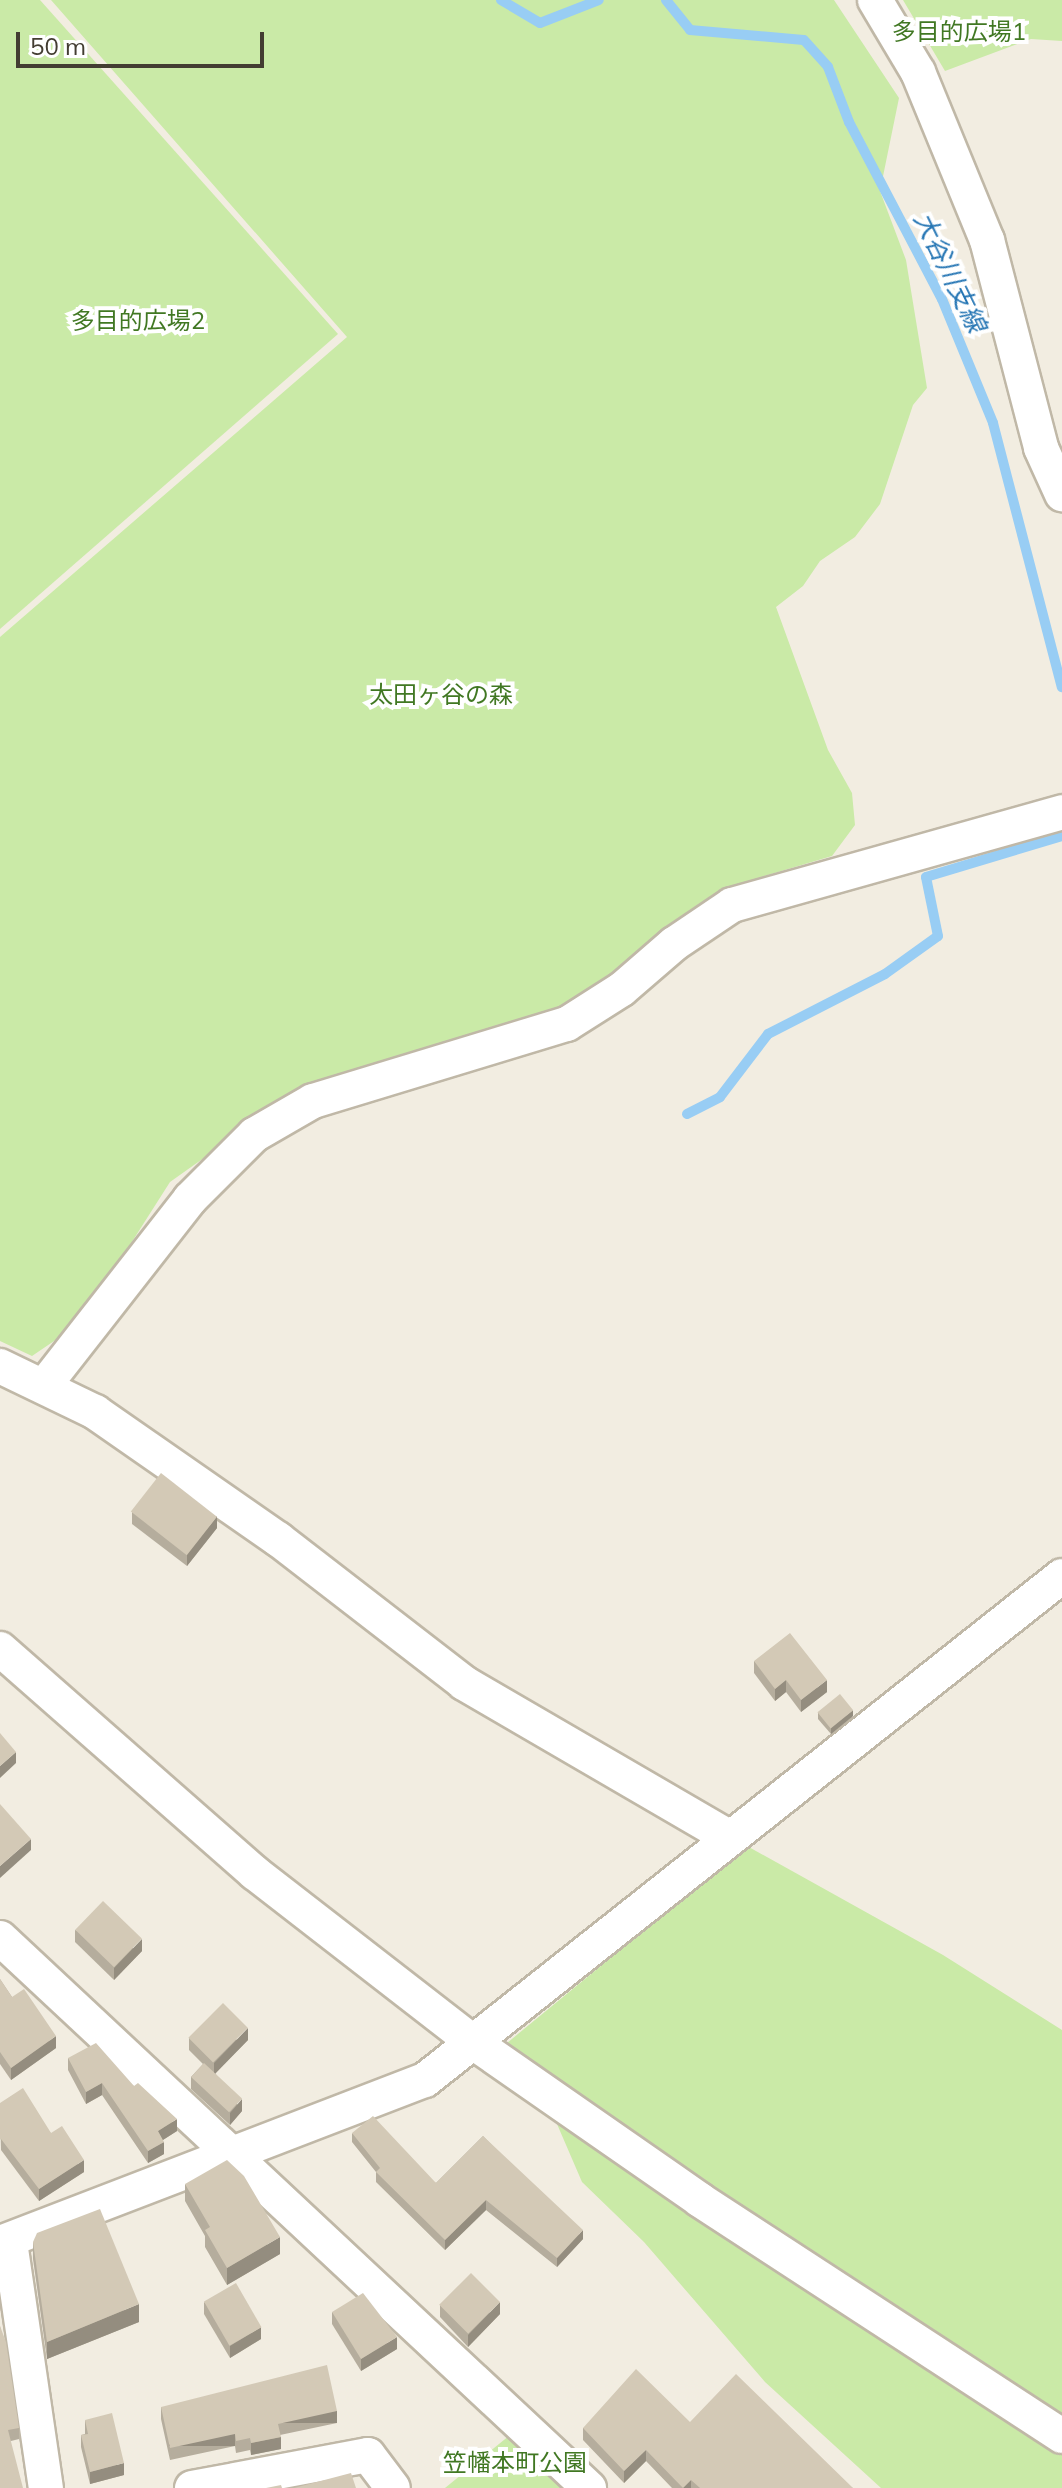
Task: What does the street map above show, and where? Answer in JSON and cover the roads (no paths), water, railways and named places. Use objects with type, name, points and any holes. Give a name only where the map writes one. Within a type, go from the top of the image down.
[{"type":"street","points":[[875,0],[918,72],[987,240],[1041,448],[1062,494]]},
{"type":"street","points":[[44,1386],[190,1199],[254,1135],[301,1108],[567,1024],[732,905],[1062,812]]},
{"type":"street","points":[[0,1366],[95,1412],[278,1539],[464,1683],[730,1838]]},
{"type":"street","points":[[46,2488],[5,2242],[425,2080],[1062,1576]]},
{"type":"street","points":[[0,1649],[255,1873],[473,2042],[700,2200],[1062,2436]]},
{"type":"street","points":[[0,1938],[589,2488]]},
{"type":"street","points":[[192,2488],[368,2455],[393,2488]]},
{"type":"waterway","name":"大谷川支線","points":[[501,0],[540,23],[599,0]]},
{"type":"waterway","name":"大谷川支線","points":[[666,0],[690,30],[804,40],[828,67],[849,122],[942,299],[993,423],[1062,687]]},
{"type":"waterway","points":[[687,1114],[720,1097],[768,1034],[885,974],[938,936],[926,877],[1062,836]]},
{"type":"park label","name":"多目的広場1","points":[[959,32]]},
{"type":"park label","name":"多目的広場2","points":[[138,321]]},
{"type":"park label","name":"太田ヶ谷の森","points":[[441,695]]},
{"type":"park label","name":"笠幡本町公園","points":[[515,2463]]}]
